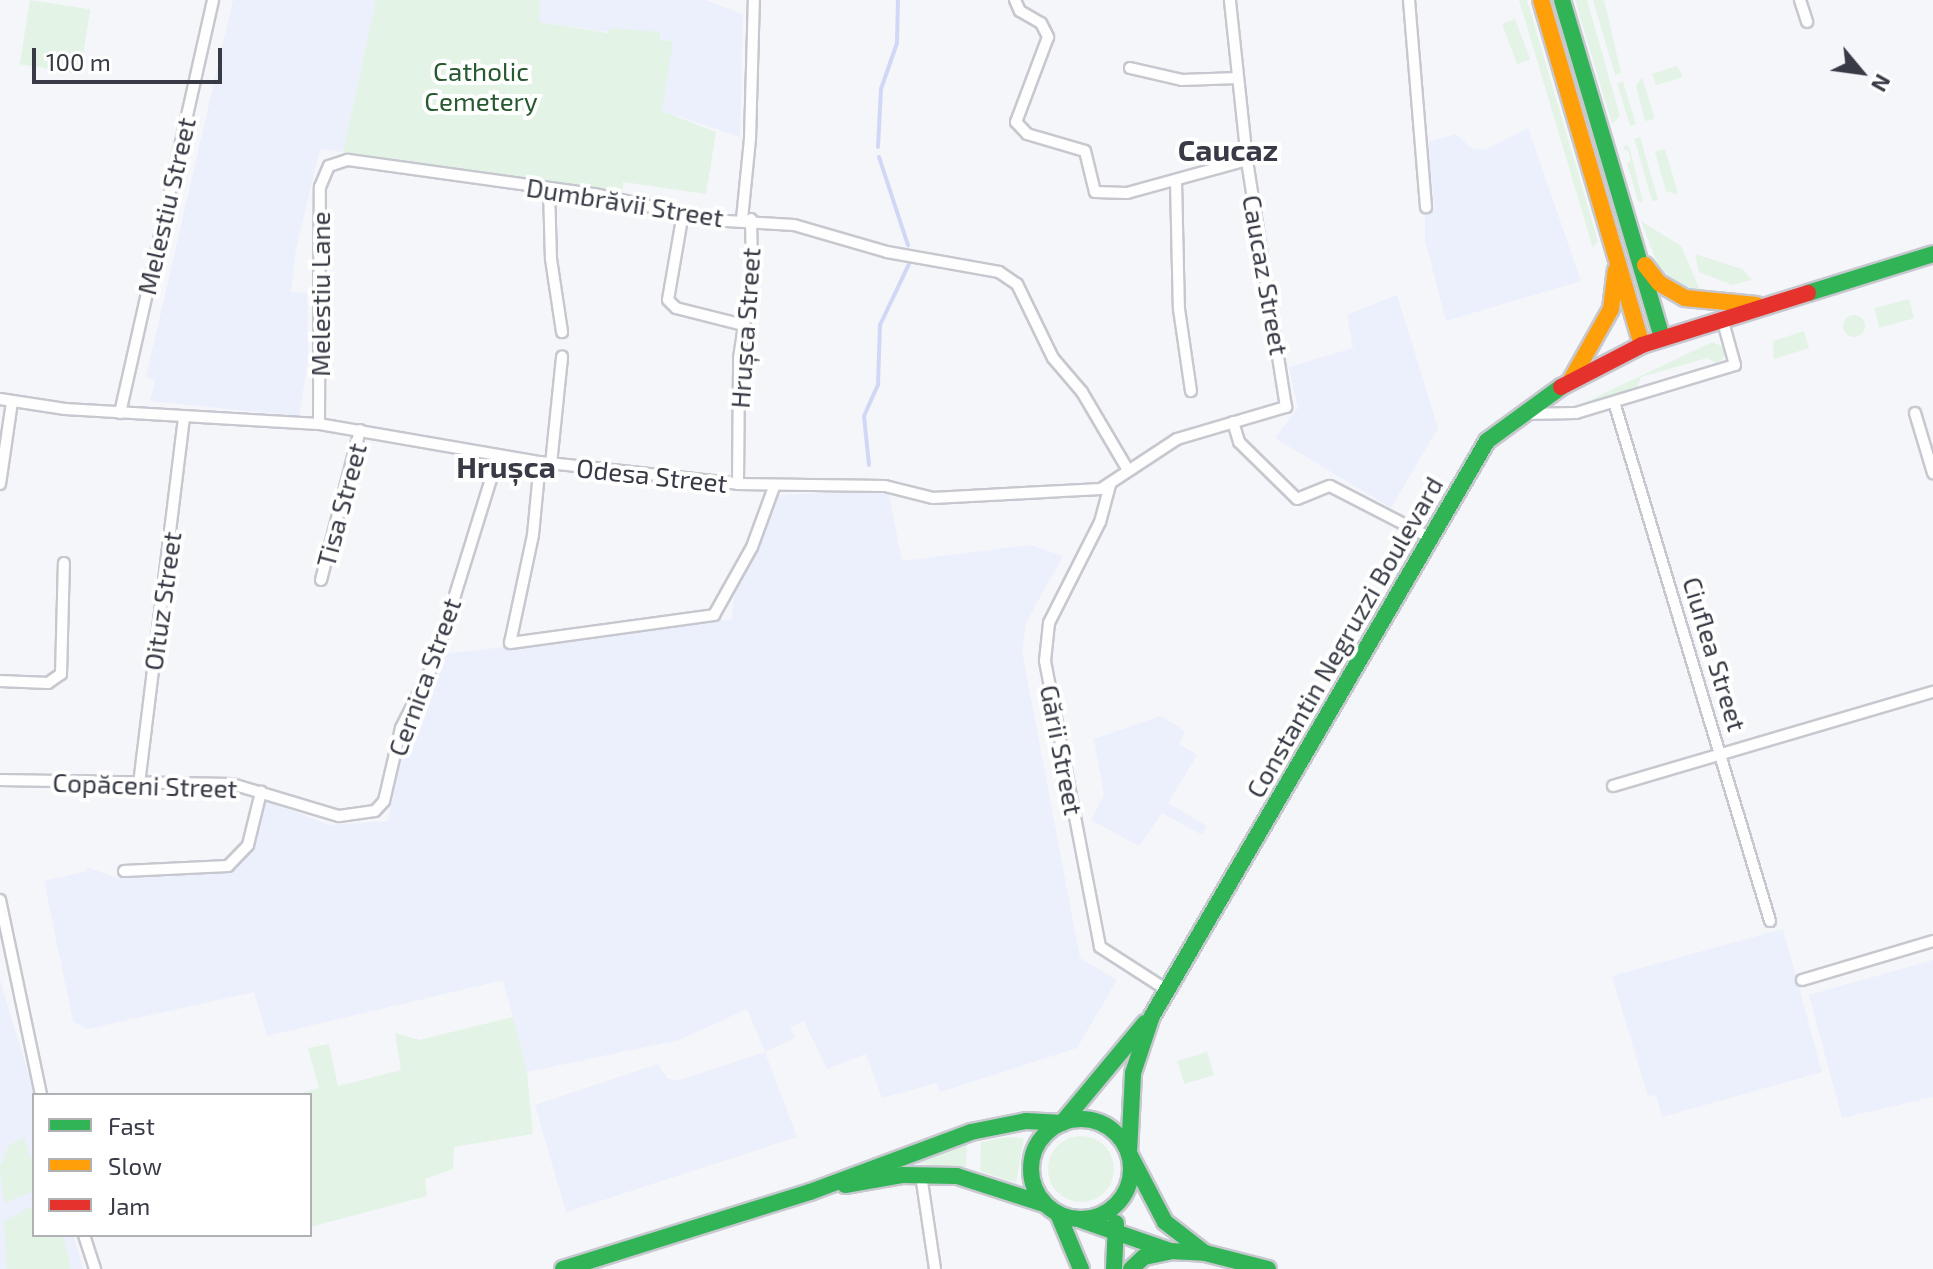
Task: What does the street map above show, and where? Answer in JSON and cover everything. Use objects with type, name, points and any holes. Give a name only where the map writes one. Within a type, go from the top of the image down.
[{"type":"main road","points":[[1541,0],[1642,345]]},
{"type":"main road","points":[[1562,0],[1662,338]]},
{"type":"main road","points":[[1635,249],[1659,283],[1685,298],[1757,305]]},
{"type":"main road","name":"Constantin Negruzzi Boulevard","points":[[1062,1123],[1152,1016],[1483,448],[1518,414],[1571,380],[1642,345],[1757,305],[1933,254]]},
{"type":"main road","points":[[1571,380],[1611,309],[1616,255]]},
{"type":"main road","name":"Constantin Negruzzi Boulevard","points":[[1129,1153],[1133,1073],[1152,1016]]},
{"type":"main road","points":[[563,1269],[810,1192],[897,1156],[993,1126],[1085,1119],[1103,1124],[1129,1153],[1165,1222],[1205,1253]]},
{"type":"main road","points":[[1062,1123],[1042,1137],[1031,1163],[1032,1182],[1052,1209],[1081,1269]]},
{"type":"main road","points":[[1114,1269],[1114,1231],[1120,1201],[1131,1173],[1129,1153]]},
{"type":"main road","points":[[810,1192],[921,1175],[971,1178],[1170,1251]]},
{"type":"main road","points":[[1079,1219],[1104,1214],[1120,1201]]},
{"type":"main road","points":[[1131,1269],[1144,1257],[1170,1251],[1205,1253],[1268,1269]]},
{"type":"street","name":"Melestiu Street","points":[[120,413],[213,0]]},
{"type":"street","name":"Hrușca Street","points":[[738,484],[743,325],[752,274],[746,219],[754,0]]},
{"type":"street","points":[[1015,0],[1020,11],[1041,23],[1048,37],[1016,122],[1021,129],[1085,151],[1095,192],[1127,193],[1247,160]]},
{"type":"street","name":"Caucaz Street","points":[[1230,0],[1247,160],[1286,407]]},
{"type":"street","points":[[1409,0],[1426,207]]},
{"type":"street","points":[[1800,0],[1807,22]]},
{"type":"street","points":[[1130,68],[1182,80],[1238,78]]},
{"type":"street","name":"Dumbrăvii Street","points":[[329,166],[348,160],[549,189],[710,220],[746,219],[812,228],[866,247],[983,266],[1017,284],[1053,358],[1082,392],[1128,470]]},
{"type":"street","name":"Melestiu Lane","points":[[319,424],[320,187],[329,166]]},
{"type":"street","points":[[1176,181],[1179,309],[1191,391]]},
{"type":"street","points":[[549,189],[551,259],[562,332]]},
{"type":"street","points":[[683,213],[668,300],[676,308],[743,325]]},
{"type":"street","points":[[1518,414],[1576,413],[1735,365],[1722,318]]},
{"type":"street","points":[[562,357],[533,535],[510,643],[714,615],[752,547],[774,487]]},
{"type":"street","name":"Odesa Street","points":[[0,399],[120,413],[319,424],[546,463],[774,487],[885,486],[933,498],[1077,493],[1110,485],[1177,439],[1286,407]]},
{"type":"street","points":[[0,484],[12,402]]},
{"type":"street","name":"Ciuflea Street","points":[[1614,402],[1770,921]]},
{"type":"street","points":[[1915,413],[1933,473]]},
{"type":"street","name":"Oituz Street","points":[[139,784],[184,417]]},
{"type":"street","points":[[1233,422],[1239,442],[1297,499],[1330,486],[1429,537]]},
{"type":"street","name":"Tisa Street","points":[[321,580],[360,430]]},
{"type":"street","name":"Cernica Street","points":[[379,807],[401,728],[438,653],[498,456]]},
{"type":"street","name":"Gării Street","points":[[1110,485],[1100,522],[1049,623],[1045,661],[1100,947],[1167,990]]},
{"type":"street","points":[[0,681],[48,683],[61,674],[64,563]]},
{"type":"street","points":[[1613,786],[1933,692]]},
{"type":"street","name":"Copăceni Street","points":[[0,780],[232,784],[339,816],[366,815],[379,807]]},
{"type":"street","points":[[124,871],[228,866],[248,845],[261,792]]},
{"type":"street","points":[[0,900],[41,1093]]},
{"type":"street","points":[[1802,980],[1933,941]]},
{"type":"street","points":[[0,962],[12,961]]},
{"type":"street","points":[[921,1175],[935,1269]]},
{"type":"street","points":[[85,1237],[95,1269]]},
{"type":"street","points":[[593,1269],[617,1252]]},
{"type":"shaded area","points":[[233,0],[376,0],[343,152],[320,149],[296,249],[291,292],[307,293],[308,360],[299,416],[150,401],[155,380],[146,377]]},
{"type":"shaded area","points":[[540,0],[705,0],[743,14],[740,137],[662,111],[672,41],[538,22]]},
{"type":"shaded area","points":[[1528,128],[1581,281],[1446,321],[1425,240],[1425,214],[1435,210],[1427,142],[1456,134],[1471,148],[1484,150]]},
{"type":"shaded area","points":[[1397,295],[1438,428],[1391,508],[1275,438],[1298,408],[1289,367],[1353,348],[1347,315]]},
{"type":"shaded area","points":[[888,490],[902,561],[1030,545],[1063,556],[1026,623],[1022,651],[1080,958],[1117,980],[1077,1048],[940,1092],[937,1083],[882,1098],[866,1054],[827,1069],[804,1021],[790,1028],[795,1038],[765,1052],[747,1009],[679,1040],[527,1072],[503,980],[267,1036],[254,992],[87,1029],[73,1021],[44,881],[87,871],[86,867],[118,878],[235,870],[252,848],[263,800],[330,825],[388,821],[405,737],[446,654],[732,619],[734,596],[779,495]]},
{"type":"shaded area","points":[[1161,716],[1185,731],[1179,744],[1197,755],[1168,803],[1207,826],[1202,835],[1162,813],[1139,846],[1091,820],[1104,795],[1094,739]]},
{"type":"shaded area","points":[[1783,929],[1822,1072],[1662,1117],[1656,1095],[1648,1096],[1612,976]]},
{"type":"shaded area","points":[[1933,960],[1933,1097],[1842,1118],[1809,995]]},
{"type":"shaded area","points":[[0,980],[34,1093],[32,1237],[74,1237],[83,1269],[0,1269]]},
{"type":"shaded area","points":[[765,1052],[797,1137],[566,1212],[535,1105],[658,1064],[667,1078],[677,1081]]},
{"type":"green space","points":[[30,0],[90,10],[80,74],[20,64]]},
{"type":"green space","name":"Catholic Cemetery","points":[[376,0],[540,0],[539,22],[608,33],[611,28],[660,32],[660,40],[673,41],[662,111],[716,132],[706,194],[623,182],[623,192],[343,152]]},
{"type":"green space","points":[[1519,0],[1527,0],[1598,241],[1593,248]]},
{"type":"green space","points":[[1575,0],[1587,0],[1620,116],[1612,124]]},
{"type":"green space","points":[[1593,0],[1604,0],[1621,73],[1615,75]]},
{"type":"green space","points":[[1515,19],[1530,59],[1517,64],[1502,24]]},
{"type":"green space","points":[[1677,66],[1683,77],[1656,85],[1652,74]]},
{"type":"green space","points":[[1642,77],[1655,119],[1645,121],[1636,86]]},
{"type":"green space","points":[[1623,82],[1636,124],[1630,126],[1617,84]]},
{"type":"green space","points":[[1640,137],[1658,199],[1652,201],[1634,139]]},
{"type":"green space","points":[[1626,144],[1630,149],[1643,203],[1638,201],[1627,163],[1631,161],[1628,150],[1623,150]]},
{"type":"green space","points":[[1665,149],[1678,193],[1675,194],[1666,191],[1655,152]]},
{"type":"green space","points":[[1641,221],[1681,246],[1701,292],[1674,281],[1657,263]]},
{"type":"green space","points":[[1695,254],[1742,269],[1752,280],[1732,285],[1699,272]]},
{"type":"green space","points":[[1909,299],[1914,318],[1879,328],[1874,308]]},
{"type":"green space","points":[[1854,315],[1862,318],[1865,326],[1862,334],[1854,337],[1846,334],[1843,326],[1846,318]]},
{"type":"green space","points":[[1804,331],[1809,348],[1774,359],[1773,341]]},
{"type":"green space","points":[[1712,342],[1724,347],[1725,356],[1718,364],[1707,358],[1641,377],[1636,390],[1584,403]]},
{"type":"green space","points":[[513,1017],[527,1072],[533,1134],[454,1147],[453,1169],[425,1179],[427,1196],[312,1226],[312,1093],[301,1093],[319,1088],[308,1048],[329,1044],[338,1086],[401,1070],[395,1033],[419,1040]]},
{"type":"green space","points":[[1207,1052],[1214,1075],[1184,1084],[1177,1061]]},
{"type":"green space","points":[[1075,1136],[1087,1136],[1099,1141],[1109,1151],[1114,1169],[1112,1182],[1099,1197],[1087,1202],[1075,1202],[1063,1197],[1053,1187],[1048,1175],[1048,1163],[1053,1151],[1063,1141]]},
{"type":"green space","points":[[1008,1137],[1024,1138],[1016,1183],[980,1171],[981,1142]]},
{"type":"green space","points":[[24,1138],[32,1161],[32,1192],[4,1203],[0,1167],[9,1145]]},
{"type":"green space","points":[[967,1144],[966,1167],[908,1163],[914,1159]]},
{"type":"green space","points":[[32,1206],[32,1237],[63,1237],[71,1269],[7,1269],[4,1221]]},
{"type":"waterway","points":[[878,147],[881,89],[897,43],[898,0]]},
{"type":"waterway","points":[[879,157],[908,245]]},
{"type":"waterway","points":[[869,465],[864,416],[878,385],[880,325],[909,264]]},
{"type":"traffic: fast","points":[[1562,0],[1662,338]]},
{"type":"traffic: fast","points":[[1808,293],[1933,254]]},
{"type":"traffic: fast","points":[[1205,1253],[1165,1222],[1129,1153],[1133,1073],[1152,1016],[1487,441],[1561,387]]},
{"type":"traffic: fast","points":[[563,1269],[810,1192],[971,1132],[1026,1121],[1062,1123],[1145,1023]]},
{"type":"traffic: fast","points":[[1081,1119],[1109,1127],[1123,1141],[1131,1169],[1123,1197],[1109,1211],[1081,1219],[1053,1211],[1039,1197],[1031,1169],[1039,1141],[1053,1127],[1081,1119]]},
{"type":"traffic: fast","points":[[845,1185],[903,1175],[957,1176],[1044,1204]]},
{"type":"traffic: fast","points":[[1058,1214],[1081,1269]]},
{"type":"traffic: fast","points":[[1081,1220],[1170,1251],[1205,1253],[1268,1269]]},
{"type":"traffic: fast","points":[[1114,1269],[1116,1223]]},
{"type":"traffic: fast","points":[[1131,1269],[1144,1257],[1168,1252]]},
{"type":"traffic: slow","points":[[1541,0],[1642,345]]},
{"type":"traffic: slow","points":[[1645,265],[1659,283],[1685,298],[1757,305]]},
{"type":"traffic: slow","points":[[1571,380],[1611,309],[1616,270]]},
{"type":"traffic: jam","points":[[1561,387],[1642,345],[1808,293]]},
{"type":"district","name":"Caucaz","points":[[1228,149]]},
{"type":"district","name":"Hrușca","points":[[506,466]]}]
